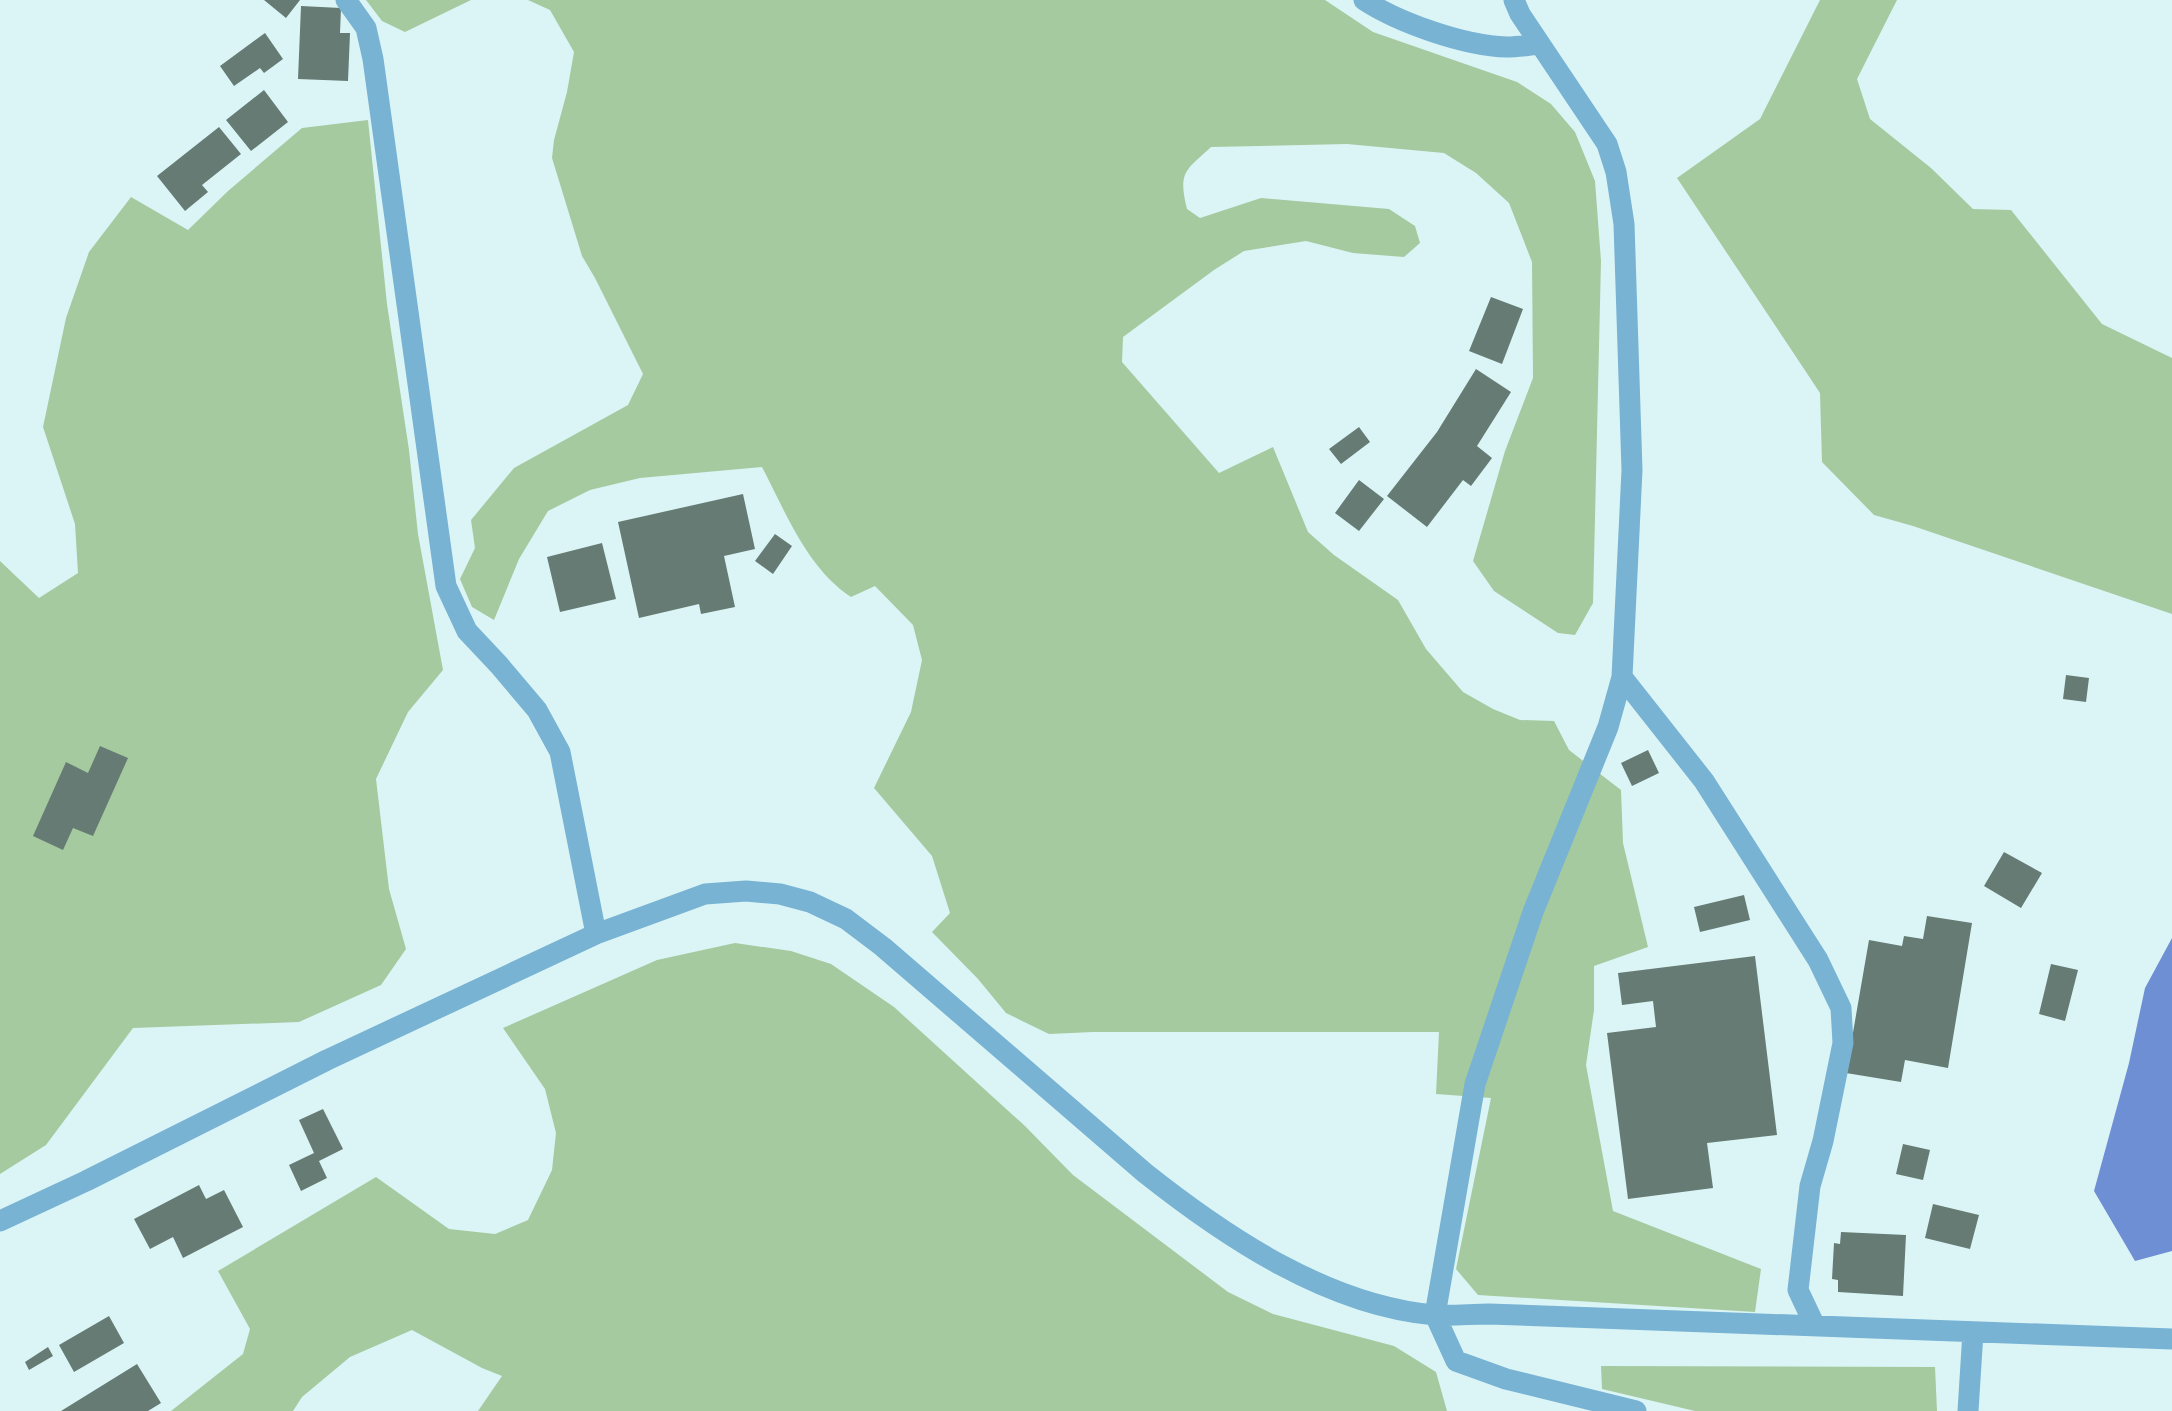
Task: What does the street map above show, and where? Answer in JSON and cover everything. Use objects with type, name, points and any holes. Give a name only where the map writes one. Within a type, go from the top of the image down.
[{"type":"street","points":[[346,0],[366,28],[373,59],[446,586],[467,631],[537,710],[559,752],[596,934]]},
{"type":"street","points":[[1364,0],[1384,13],[1456,38],[1507,47],[1540,44]]},
{"type":"street","points":[[1514,0],[1520,14],[1607,144],[1616,173],[1624,224],[1632,470],[1622,677],[1608,727],[1532,912],[1475,1084],[1435,1315],[1456,1362],[1506,1380],[1636,1411]]},
{"type":"street","points":[[1622,677],[1704,781],[1818,960],[1841,1008],[1843,1043],[1823,1140],[1810,1186],[1798,1290],[1815,1326]]},
{"type":"street","points":[[0,1221],[327,1060],[596,934],[705,894],[746,891],[780,894],[810,902],[846,919],[883,947],[1188,1208],[1285,1267],[1371,1303],[1435,1315],[1489,1314],[2172,1339]]},
{"type":"street","points":[[1968,1411],[1973,1332]]},
{"type":"green space","points":[[366,0],[471,0],[405,32],[382,21]]},
{"type":"green space","points":[[528,0],[1325,0],[1373,32],[1517,82],[1551,104],[1575,132],[1595,181],[1601,261],[1593,603],[1575,635],[1558,633],[1494,591],[1473,561],[1505,451],[1533,378],[1532,262],[1509,203],[1476,173],[1444,153],[1347,144],[1211,147],[1190,167],[1184,179],[1187,209],[1200,218],[1261,198],[1389,209],[1415,226],[1420,243],[1404,257],[1353,253],[1306,241],[1244,251],[1123,337],[1122,362],[1219,473],[1273,447],[1308,532],[1334,555],[1398,600],[1426,649],[1463,692],[1520,720],[1554,721],[1569,750],[1621,790],[1623,843],[1648,947],[1594,966],[1594,1010],[1586,1065],[1613,1211],[1761,1269],[1755,1312],[1478,1295],[1456,1269],[1491,1098],[1436,1094],[1439,1032],[1049,1034],[1006,1013],[978,979],[932,932],[950,913],[932,856],[874,788],[911,712],[922,660],[913,625],[875,586],[851,597],[822,571],[789,521],[762,467],[640,478],[590,490],[548,511],[519,559],[494,620],[472,607],[460,579],[475,548],[471,520],[514,468],[628,405],[643,374],[582,256],[552,158],[574,52],[550,10]]},
{"type":"green space","points":[[1820,0],[1897,0],[1857,79],[1870,119],[1931,168],[1973,209],[2011,210],[2102,324],[2172,358],[2172,614],[1874,515],[1822,462],[1820,393],[1677,178],[1760,119]]},
{"type":"green space","points":[[368,120],[387,304],[409,450],[418,534],[443,670],[408,712],[376,779],[389,889],[406,949],[381,985],[299,1022],[133,1028],[46,1145],[0,1174],[0,561],[39,598],[78,573],[75,524],[43,427],[66,318],[89,252],[131,197],[188,230],[228,191],[302,128]]},
{"type":"green space","points":[[735,943],[791,951],[831,964],[894,1007],[1025,1126],[1073,1175],[1228,1292],[1273,1314],[1394,1346],[1436,1372],[1447,1411],[478,1411],[502,1376],[412,1330],[350,1357],[302,1397],[293,1411],[171,1411],[243,1354],[250,1329],[218,1271],[376,1177],[449,1229],[495,1234],[528,1220],[552,1170],[556,1133],[545,1089],[503,1028],[657,960]]},
{"type":"green space","points":[[1601,1366],[1935,1367],[1937,1411],[1695,1411],[1602,1389]]},
{"type":"water","points":[[2172,938],[2172,1251],[2135,1261],[2094,1191],[2129,1063],[2145,988]]},
{"type":"building","points":[[264,0],[300,0],[286,18]]},
{"type":"building","points":[[301,6],[341,8],[340,33],[350,33],[348,81],[298,79]]},
{"type":"building","points":[[265,33],[283,59],[264,73],[260,68],[234,86],[220,66]]},
{"type":"building","points":[[264,90],[288,122],[251,151],[226,120]]},
{"type":"building","points":[[219,127],[241,154],[202,185],[208,192],[185,211],[157,176]]},
{"type":"building","points":[[1491,297],[1523,309],[1502,364],[1469,351]]},
{"type":"building","points":[[1476,369],[1511,392],[1477,446],[1492,458],[1471,486],[1463,480],[1427,527],[1387,496],[1437,432]]},
{"type":"building","points":[[1359,427],[1370,442],[1341,464],[1329,449]]},
{"type":"building","points":[[1359,480],[1384,499],[1359,531],[1335,513]]},
{"type":"building","points":[[743,494],[755,549],[724,556],[735,607],[701,614],[699,604],[639,618],[618,522]]},
{"type":"building","points":[[775,534],[792,546],[773,574],[755,561]]},
{"type":"building","points":[[602,543],[616,599],[560,612],[547,557]]},
{"type":"building","points":[[2066,675],[2089,678],[2086,702],[2063,699]]},
{"type":"building","points":[[100,746],[128,758],[93,836],[73,828],[63,850],[33,836],[66,762],[88,773]]},
{"type":"building","points":[[1648,750],[1659,773],[1632,786],[1621,763]]},
{"type":"building","points":[[2004,852],[2042,873],[2021,908],[1984,886]]},
{"type":"building","points":[[1744,895],[1750,920],[1700,932],[1694,907]]},
{"type":"building","points":[[1927,916],[1972,923],[1948,1068],[1905,1060],[1901,1082],[1846,1073],[1869,940],[1902,946],[1904,936],[1923,939]]},
{"type":"building","points":[[1755,956],[1777,1135],[1707,1143],[1713,1188],[1628,1199],[1607,1033],[1656,1027],[1653,1001],[1622,1005],[1618,973]]},
{"type":"building","points":[[2051,964],[2078,970],[2065,1021],[2039,1014]]},
{"type":"building","points":[[323,1109],[343,1149],[319,1161],[327,1178],[301,1191],[289,1165],[314,1153],[299,1120]]},
{"type":"building","points":[[1903,1144],[1930,1150],[1923,1180],[1896,1174]]},
{"type":"building","points":[[199,1185],[206,1199],[224,1190],[243,1227],[183,1258],[173,1237],[150,1249],[134,1219]]},
{"type":"building","points":[[1933,1204],[1979,1215],[1970,1249],[1925,1238]]},
{"type":"building","points":[[1841,1232],[1906,1235],[1903,1296],[1838,1292],[1838,1280],[1832,1279],[1834,1243],[1840,1244]]},
{"type":"building","points":[[109,1316],[124,1343],[74,1372],[59,1345]]},
{"type":"building","points":[[48,1347],[53,1356],[29,1370],[25,1362]]},
{"type":"building","points":[[137,1364],[161,1403],[148,1411],[61,1411]]}]
